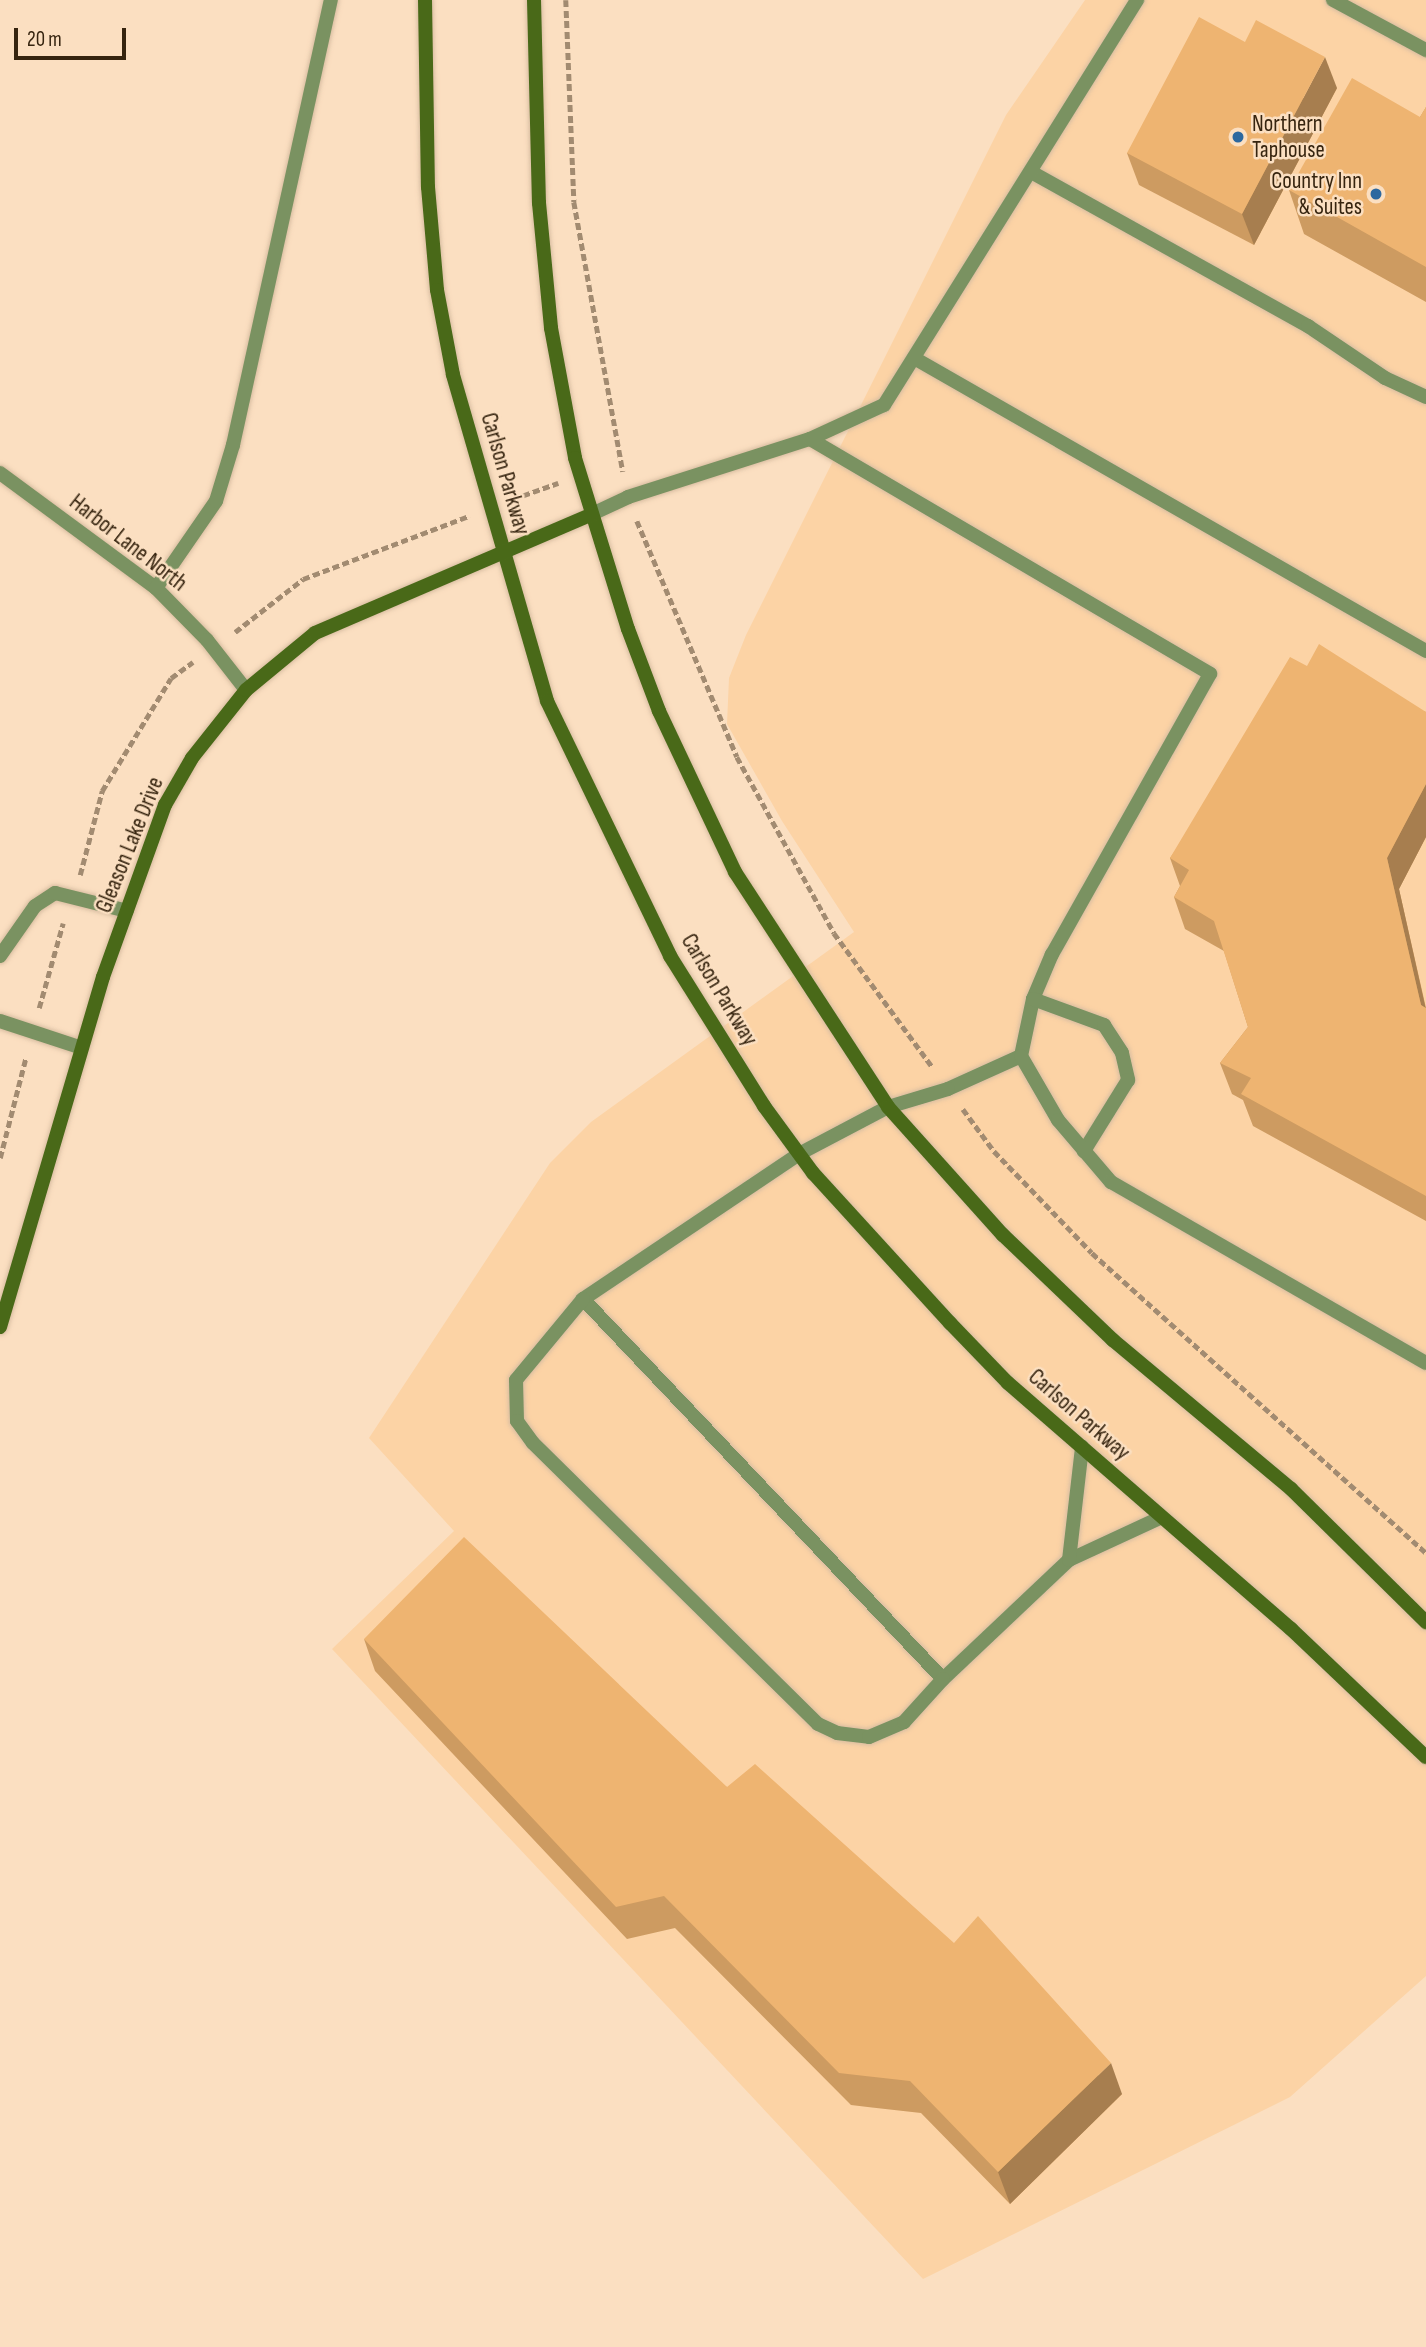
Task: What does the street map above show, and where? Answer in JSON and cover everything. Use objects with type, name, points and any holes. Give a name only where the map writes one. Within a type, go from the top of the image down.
[{"type":"main road","name":"Carlson Parkway","points":[[425,0],[428,187],[438,290],[457,388],[547,701],[635,890],[670,956],[799,1154],[969,1343],[1082,1447],[1291,1629],[1426,1757]]},
{"type":"main road","points":[[534,0],[539,203],[551,328],[575,458],[660,711],[730,861],[836,1032],[888,1107],[1003,1235],[1113,1340],[1291,1489],[1426,1622]]},
{"type":"main road","name":"Gleason Lake Drive","points":[[0,1328],[82,1048],[127,911],[165,805],[192,758],[246,690],[315,632],[592,514]]},
{"type":"street","points":[[156,588],[216,501],[233,445],[331,0]]},
{"type":"street","points":[[592,514],[628,497],[810,439],[884,405],[1033,173],[1137,0]]},
{"type":"street","points":[[1333,0],[1426,50]]},
{"type":"street","points":[[1033,173],[1308,326],[1385,378],[1426,397]]},
{"type":"street","points":[[914,358],[1426,651]]},
{"type":"street","points":[[810,439],[1210,674],[1052,954],[1033,999],[1021,1056],[1058,1120],[1111,1182],[1426,1363]]},
{"type":"street","name":"Harbor Lane North","points":[[0,473],[156,588],[208,640],[246,690]]},
{"type":"street","points":[[0,956],[34,906],[55,893],[127,911]]},
{"type":"street","points":[[1033,999],[1104,1025],[1122,1053],[1128,1080],[1084,1151]]},
{"type":"street","points":[[0,1021],[82,1048]]},
{"type":"street","points":[[1021,1056],[948,1088],[888,1107],[799,1154],[583,1300],[516,1380],[517,1421],[533,1443],[818,1724],[837,1733],[869,1737],[904,1722],[943,1679],[1069,1560],[1162,1517]]},
{"type":"street","points":[[583,1300],[943,1679]]},
{"type":"street","points":[[1069,1560],[1082,1447]]},
{"type":"path","points":[[566,0],[574,202],[628,497],[654,567],[743,768],[834,933],[994,1151],[1092,1253],[1426,1553]]},
{"type":"shaded area","points":[[1085,0],[1426,0],[1426,1976],[1290,2097],[923,2279],[332,1649],[454,1531],[369,1438],[550,1163],[591,1122],[854,932],[782,821],[727,724],[729,678],[746,635],[1006,115]]},
{"type":"building","name":"Northern Taphouse","points":[[1199,17],[1245,42],[1256,20],[1325,57],[1242,214],[1127,153]]},
{"type":"building","points":[[1352,78],[1420,117],[1426,107],[1426,267],[1289,190]]},
{"type":"building","points":[[1319,644],[1426,712],[1426,784],[1387,858],[1421,1005],[1426,1008],[1426,1196],[1241,1094],[1251,1078],[1220,1063],[1248,1027],[1214,921],[1174,897],[1189,870],[1170,858],[1290,657],[1307,666]]},
{"type":"building","points":[[464,1537],[727,1787],[755,1764],[954,1943],[978,1916],[1111,2063],[998,2172],[910,2081],[839,2073],[664,1896],[616,1907],[364,1639]]},
{"type":"place","name":"Northern Taphouse","points":[[1238,137]]},
{"type":"place","name":"Country Inn & Suites","points":[[1376,194]]}]
